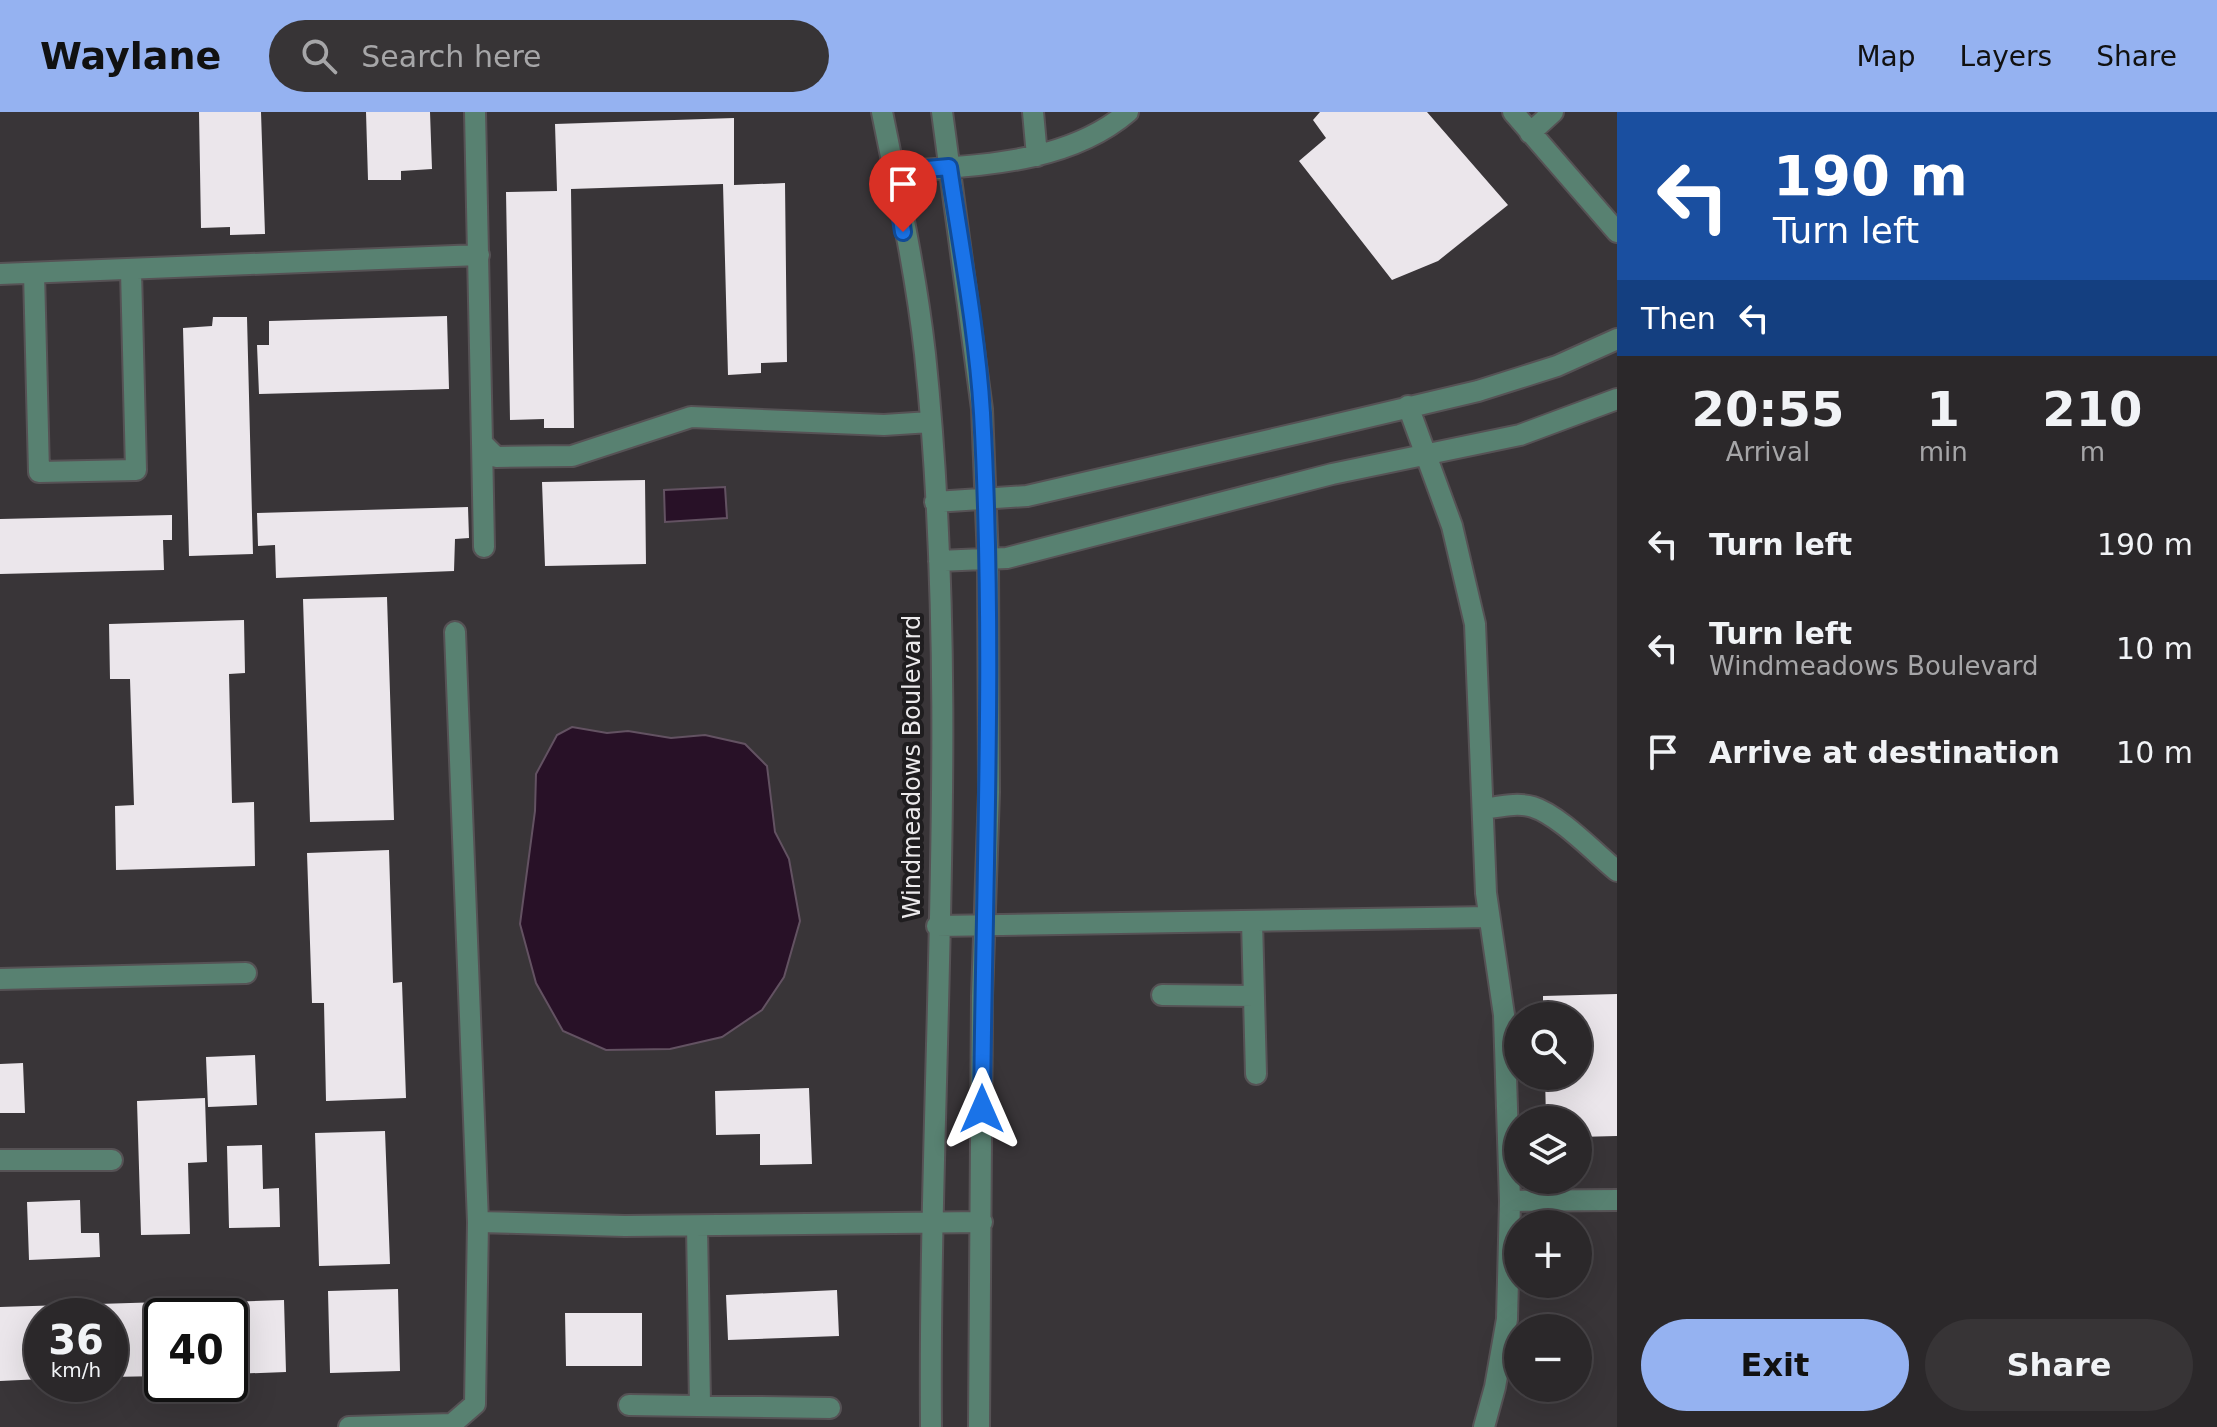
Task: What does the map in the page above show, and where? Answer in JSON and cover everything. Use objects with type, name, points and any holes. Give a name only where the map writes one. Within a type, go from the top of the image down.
[{"type":"street","points":[[475,112],[484,547]]},
{"type":"street","name":"Windmeadows Boulevard","points":[[882,112],[924,351],[939,561],[931,1427]]},
{"type":"street","points":[[942,112],[982,409],[988,560],[989,792],[979,1427]]},
{"type":"street","points":[[1033,112],[1037,156]]},
{"type":"street","points":[[894,172],[1060,151],[1128,112]]},
{"type":"street","points":[[1513,112],[1617,232]]},
{"type":"street","points":[[1530,133],[1553,112]]},
{"type":"street","points":[[0,274],[479,255]]},
{"type":"street","points":[[34,273],[39,472],[136,470],[131,271]]},
{"type":"street","points":[[935,502],[1027,496],[1478,391],[1557,366],[1617,339]]},
{"type":"street","points":[[939,561],[988,560],[1332,474],[1520,435],[1617,399]]},
{"type":"street","points":[[1408,406],[1452,526],[1475,624],[1489,917],[1504,1015],[1510,1201],[1507,1319],[1495,1387],[1484,1427]]},
{"type":"street","points":[[482,443],[496,457],[572,456],[691,417],[884,425],[930,422]]},
{"type":"street","points":[[349,1427],[452,1424],[475,1404],[478,1222],[455,632]]},
{"type":"street","points":[[1483,809],[1520,805],[1534,807],[1550,815],[1617,871]]},
{"type":"street","points":[[937,926],[1489,917]]},
{"type":"street","points":[[1252,921],[1256,1074]]},
{"type":"street","points":[[0,979],[246,973]]},
{"type":"street","points":[[1162,995],[1254,996]]},
{"type":"street","points":[[0,1160],[112,1160]]},
{"type":"street","points":[[1510,1201],[1617,1200]]},
{"type":"street","points":[[478,1222],[697,1226],[982,1222]]},
{"type":"street","points":[[697,1226],[700,1404]]},
{"type":"street","points":[[629,1405],[830,1408]]},
{"type":"shaded area","points":[[725,487],[727,518],[665,522],[664,490]]},
{"type":"shaded area","points":[[572,727],[671,738],[705,735],[745,744],[767,766],[775,832],[789,859],[800,921],[784,977],[762,1010],[722,1037],[670,1049],[606,1050],[563,1031],[536,983],[520,924],[535,811],[536,774],[557,735]]},
{"type":"building","points":[[199,112],[261,112],[265,234],[230,235],[230,227],[201,228]]},
{"type":"building","points":[[366,112],[430,112],[432,169],[401,171],[401,180],[368,180]]},
{"type":"building","points":[[1320,112],[1427,112],[1508,205],[1438,261],[1392,280],[1299,161],[1326,138],[1313,120]]},
{"type":"building","points":[[734,118],[734,185],[785,183],[787,362],[761,363],[761,373],[728,375],[723,184],[571,189],[574,428],[544,428],[544,419],[510,420],[506,192],[557,191],[555,124]]},
{"type":"building","points":[[447,316],[449,389],[259,394],[257,345],[269,345],[269,321]]},
{"type":"building","points":[[213,317],[247,317],[253,554],[189,556],[183,328],[212,326]]},
{"type":"building","points":[[645,480],[646,564],[545,566],[542,482]]},
{"type":"building","points":[[468,507],[469,538],[455,539],[454,571],[276,578],[275,545],[258,546],[257,513]]},
{"type":"building","points":[[172,515],[172,540],[163,540],[164,570],[0,574],[0,519]]},
{"type":"building","points":[[387,597],[394,820],[310,822],[303,599]]},
{"type":"building","points":[[244,620],[245,673],[229,674],[232,803],[254,802],[255,866],[116,870],[115,806],[134,805],[130,679],[110,679],[109,624]]},
{"type":"building","points":[[389,850],[393,983],[402,982],[406,1098],[326,1101],[324,1003],[312,1003],[307,853]]},
{"type":"building","points":[[1617,994],[1617,1136],[1592,1137],[1592,1106],[1546,1106],[1545,1090],[1592,1090],[1592,1002],[1543,1002],[1543,996]]},
{"type":"building","points":[[255,1055],[257,1105],[208,1107],[206,1057]]},
{"type":"building","points":[[23,1063],[25,1113],[0,1113],[0,1064]]},
{"type":"building","points":[[809,1088],[812,1164],[760,1165],[760,1134],[716,1135],[715,1091]]},
{"type":"building","points":[[205,1098],[207,1162],[188,1163],[190,1234],[141,1235],[137,1101]]},
{"type":"building","points":[[385,1131],[390,1264],[319,1266],[315,1133]]},
{"type":"building","points":[[262,1145],[263,1189],[279,1188],[280,1227],[229,1228],[227,1146]]},
{"type":"building","points":[[80,1200],[81,1233],[99,1233],[100,1257],[29,1260],[27,1202]]},
{"type":"building","points":[[398,1289],[400,1371],[330,1373],[328,1291]]},
{"type":"building","points":[[837,1290],[839,1336],[728,1340],[726,1295]]},
{"type":"building","points":[[284,1300],[286,1372],[248,1373],[248,1301]]},
{"type":"building","points":[[128,1303],[144,1303],[144,1376],[128,1377]]},
{"type":"building","points":[[24,1306],[24,1380],[0,1381],[0,1307]]},
{"type":"building","points":[[565,1313],[642,1313],[642,1366],[566,1366]]},
{"type":"route","points":[[903,232],[894,172],[949,167],[982,409],[988,560],[989,792],[982,996],[982,1109]]}]
